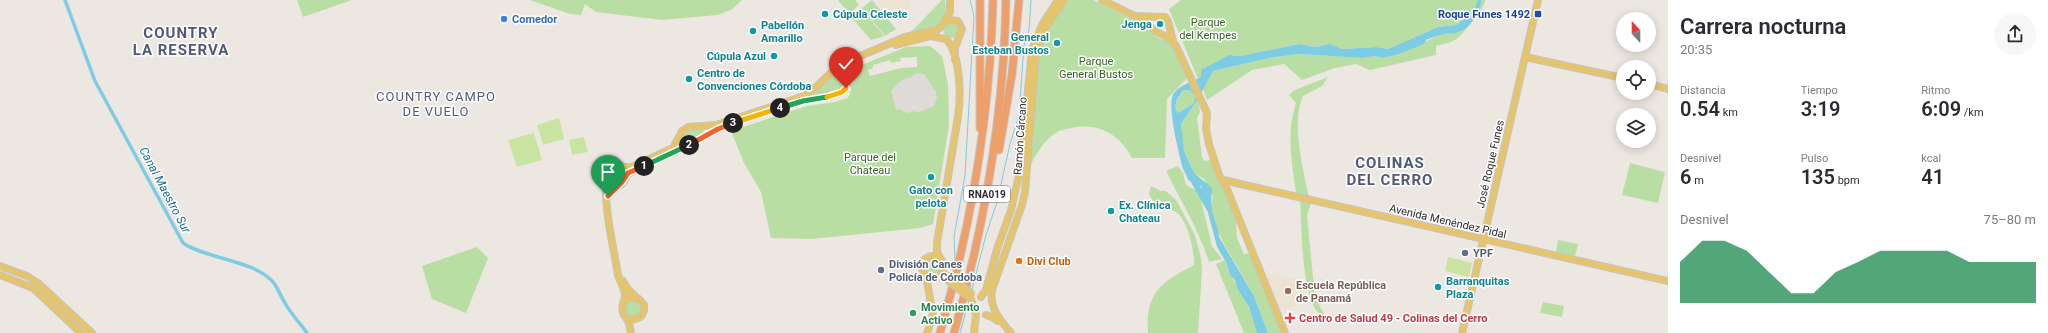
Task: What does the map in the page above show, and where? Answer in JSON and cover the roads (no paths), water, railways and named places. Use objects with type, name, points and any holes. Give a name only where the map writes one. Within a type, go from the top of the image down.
[{"type":"highway","points":[[979,162],[980,0]]},
{"type":"highway","name":"RNA019","points":[[940,333],[966,236],[979,162],[988,86],[993,0]]},
{"type":"highway","name":"RNA019","points":[[954,333],[975,254],[986,199],[1001,88],[1006,0]]},
{"type":"highway","points":[[986,199],[995,170],[1009,93],[1018,0]]},
{"type":"main road","points":[[950,0],[950,12],[941,32],[952,47],[959,86],[959,110],[937,243],[937,252],[948,277],[971,297],[977,319],[974,333]]},
{"type":"main road","points":[[954,0],[955,14],[962,29],[955,48],[955,60]]},
{"type":"main road","name":"Ramón Cárcano","points":[[980,297],[986,290],[1016,189],[1022,152],[1032,50],[1042,25],[1058,0]]},
{"type":"main road","name":"Ramón Cárcano","points":[[992,300],[992,290],[1022,205],[1025,192],[1036,54],[1046,27],[1064,0]]},
{"type":"main road","points":[[1102,0],[1135,16],[1173,42]]},
{"type":"main road","name":"José Roque Funes","points":[[1462,333],[1538,0]]},
{"type":"main road","points":[[1135,16],[1161,16],[1166,18],[1169,22],[1168,27],[1173,42],[1178,49],[1207,113],[1206,129],[1219,175],[1223,180],[1285,333]]},
{"type":"main road","points":[[1152,29],[1152,22],[1156,16]]},
{"type":"main road","points":[[630,333],[629,323],[622,311],[625,294],[618,270],[606,200],[606,183],[602,175],[605,166],[614,163],[622,167],[632,167],[673,148],[686,128],[720,124],[800,98],[813,90],[839,65],[902,38],[934,31],[950,19],[958,21]]},
{"type":"main road","points":[[1160,33],[1165,32],[1168,27]]},
{"type":"main road","points":[[606,200],[611,191],[620,184],[625,176],[631,171],[686,146],[726,125],[803,101],[817,99],[844,91],[848,82],[846,73],[851,65],[903,42],[931,36],[954,41],[960,37]]},
{"type":"main road","points":[[1525,57],[1616,76]]},
{"type":"main road","points":[[835,69],[842,70],[846,73]]},
{"type":"main road","points":[[1656,86],[1668,89]]},
{"type":"main road","points":[[813,90],[814,96],[817,99]]},
{"type":"main road","points":[[703,126],[706,130],[705,136]]},
{"type":"main road","points":[[679,139],[686,146]]},
{"type":"main road","points":[[622,167],[625,176]]},
{"type":"main road","name":"Avenida Menéndez Pidal","points":[[1223,180],[1668,281]]},
{"type":"main road","points":[[606,183],[613,186],[620,184]]},
{"type":"main road","points":[[927,333],[933,316],[926,275],[923,271],[922,265],[930,256],[937,243]]},
{"type":"main road","points":[[930,256],[941,259]]},
{"type":"main road","points":[[0,266],[27,276],[38,283],[92,333]]},
{"type":"main road","points":[[929,292],[931,283],[943,272],[944,267]]},
{"type":"main road","points":[[618,270],[628,290],[644,305],[644,311],[635,324],[634,333]]},
{"type":"main road","points":[[0,275],[34,288],[81,333]]},
{"type":"main road","points":[[926,275],[948,277]]},
{"type":"main road","points":[[971,297],[988,297],[992,300],[996,315],[1011,333]]},
{"type":"main road","points":[[980,297],[976,301],[975,308],[979,314],[996,319],[1008,333]]},
{"type":"main road","points":[[623,304],[629,298],[637,298]]},
{"type":"main road","points":[[974,333],[985,315],[991,313],[993,308]]},
{"type":"main road","points":[[625,316],[632,320],[640,317]]},
{"type":"water","points":[[1478,0],[1481,0],[1481,4],[1474,19],[1463,30],[1457,33],[1444,34],[1426,40],[1424,44],[1396,55],[1383,58],[1374,56],[1363,58],[1299,54],[1269,58],[1213,71],[1198,99],[1181,124],[1184,151],[1194,173],[1212,188],[1211,207],[1219,237],[1254,296],[1268,333],[1257,333],[1249,307],[1237,288],[1235,280],[1230,275],[1226,262],[1217,247],[1201,186],[1188,180],[1183,168],[1172,117],[1171,107],[1174,93],[1183,86],[1201,77],[1201,70],[1229,55],[1240,56],[1299,44],[1315,47],[1330,44],[1342,49],[1376,47],[1388,49],[1438,27],[1457,25],[1474,10]],"holes":[[[1183,90],[1190,90],[1196,97],[1193,104],[1178,113],[1175,107],[1177,100]]]},
{"type":"waterway","name":"Canal Maestro Sur","points":[[65,0],[95,81],[183,243],[204,253],[242,264],[265,275],[275,284],[287,307],[307,333]]},
{"type":"waterway","points":[[952,274],[955,261],[954,237],[965,175],[974,16],[970,0]]},
{"type":"waterway","points":[[972,290],[986,235],[997,202],[1010,144],[1019,115],[1024,45],[1029,30],[1031,0]]},
{"type":"waterway","points":[[1192,178],[1209,208]]},
{"type":"waterway","points":[[936,333],[949,285]]},
{"type":"waterway","points":[[960,333],[969,301]]},
{"type":"place","name":"Cúpula Celeste","points":[[825,14]]},
{"type":"place","name":"Roque Funes 1492","points":[[1538,14]]},
{"type":"place","name":"Comedor","points":[[504,19]]},
{"type":"place","name":"Jenga","points":[[1160,24]]},
{"type":"place","name":"Pabellón Amarillo","points":[[753,31]]},
{"type":"place","name":"General Esteban Bustos","points":[[1057,43]]},
{"type":"place","name":"Cúpula Azul","points":[[774,56]]},
{"type":"place","name":"Centro de Convenciones Córdoba","points":[[689,79]]},
{"type":"place","name":"Gato con pelota","points":[[931,177]]},
{"type":"place","name":"Ex. Clínica Chateau","points":[[1111,211]]},
{"type":"place","name":"YPF","points":[[1465,253]]},
{"type":"place","name":"Divi Club","points":[[1019,261]]},
{"type":"place","name":"División Canes Policía de Córdoba","points":[[881,270]]},
{"type":"place","name":"Barranquitas Plaza","points":[[1438,287]]},
{"type":"place","name":"Escuela República de Panamá","points":[[1288,291]]},
{"type":"place","name":"Movimiento Activo","points":[[913,313]]},
{"type":"place","name":"Centro de Salud 49 - Colinas del Cerro","points":[[1290,318]]},
{"type":"district","name":"COUNTRY LA RESERVA","points":[[181,42]]},
{"type":"district","name":"COUNTRY CAMPO DE VUELO","points":[[436,104]]},
{"type":"district","name":"COLINAS DEL CERRO","points":[[1390,172]]},
{"type":"park label","name":"Parque del Kempes","points":[[1208,28]]},
{"type":"park label","name":"Parque General Bustos","points":[[1096,67]]},
{"type":"park label","name":"Parque del Chateau","points":[[870,163]]}]
